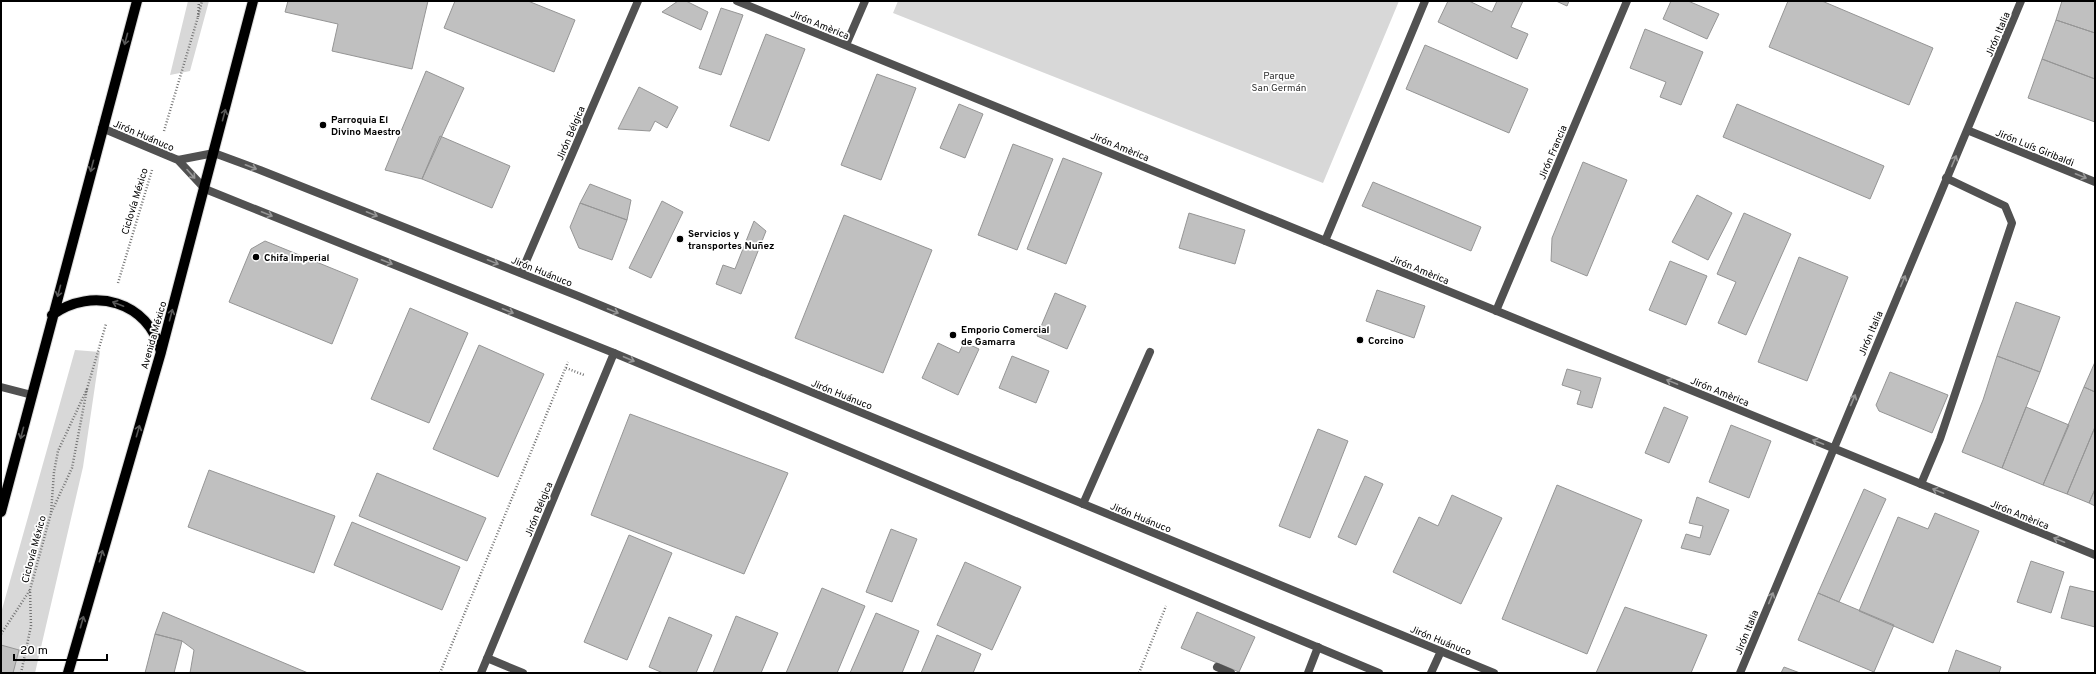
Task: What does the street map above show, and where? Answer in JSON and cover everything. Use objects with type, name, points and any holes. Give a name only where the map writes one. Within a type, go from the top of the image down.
[{"type":"main road","points":[[1,512],[136,1]]},
{"type":"main road","name":"Avenida México","points":[[68,673],[160,352],[214,153],[253,1]]},
{"type":"main road","points":[[52,315],[80,301],[97,300],[113,302],[132,311],[144,320],[153,332],[160,352]]},
{"type":"street","name":"Jirón Bélgica","points":[[521,273],[638,1]]},
{"type":"street","name":"Jirón Amèrica","points":[[737,1],[2095,555]]},
{"type":"street","points":[[846,45],[865,1]]},
{"type":"street","points":[[1325,241],[1425,1]]},
{"type":"street","name":"Jirón Francia","points":[[1496,310],[1627,1]]},
{"type":"street","name":"Jirón Italia","points":[[1740,673],[2021,1]]},
{"type":"street","name":"Jirón Huánuco","points":[[102,128],[178,160],[204,189],[614,353],[1379,673]]},
{"type":"street","name":"Jirón Luís Giribaldi","points":[[1967,130],[2095,182]]},
{"type":"street","name":"Jirón Huánuco","points":[[178,160],[214,153],[521,273],[1494,673]]},
{"type":"street","points":[[1921,484],[1940,439],[2012,224],[2005,206],[1946,178]]},
{"type":"street","points":[[1083,504],[1150,352]]},
{"type":"street","name":"Jirón Bélgica","points":[[481,673],[614,353]]},
{"type":"street","points":[[1,387],[32,395]]},
{"type":"street","points":[[1308,673],[1318,647]]},
{"type":"street","points":[[1431,673],[1441,652]]},
{"type":"street","points":[[487,658],[523,673]]},
{"type":"street","points":[[1217,667],[1231,673]]},
{"type":"path","name":"Ciclovía México","points":[[51,513],[54,472],[58,451],[86,389],[198,17],[201,1]]},
{"type":"path","points":[[440,673],[568,362]]},
{"type":"path","points":[[566,368],[586,376]]},
{"type":"path","name":"Ciclovía México","points":[[20,673],[31,626],[30,590],[51,513],[72,468],[86,389]]},
{"type":"path","points":[[1139,673],[1174,588]]},
{"type":"path","name":"Ciclovía México","points":[[1,634],[30,590]]},
{"type":"green space","points":[[188,1],[209,1],[190,71],[170,75]]},
{"type":"green space","name":"Parque San Germán","points":[[898,1],[1399,1],[1323,183],[893,13]]},
{"type":"green space","points":[[75,350],[100,352],[83,467],[35,673],[1,673],[1,613]]},
{"type":"building","points":[[288,1],[428,1],[412,69],[332,51],[338,24],[285,12]]},
{"type":"building","points":[[455,1],[528,1],[575,20],[554,72],[444,28]]},
{"type":"building","points":[[678,1],[686,1],[708,12],[701,30],[662,12]]},
{"type":"building","points":[[1448,1],[1469,1],[1492,12],[1497,1],[1523,1],[1511,27],[1528,34],[1517,59],[1438,22]]},
{"type":"building","points":[[1556,1],[1569,1],[1567,6]]},
{"type":"building","points":[[1671,1],[1688,1],[1719,14],[1707,39],[1663,19]]},
{"type":"building","points":[[1788,1],[1822,1],[1933,48],[1909,105],[1769,47]]},
{"type":"building","points":[[2062,1],[2095,1],[2095,33],[2056,20]]},
{"type":"building","points":[[721,8],[743,15],[721,75],[699,68]]},
{"type":"building","points":[[2056,20],[2095,33],[2095,79],[2042,59]]},
{"type":"building","points":[[1645,29],[1703,52],[1681,105],[1660,97],[1666,82],[1630,68]]},
{"type":"building","points":[[766,34],[805,49],[769,141],[730,126]]},
{"type":"building","points":[[1425,45],[1528,89],[1509,133],[1406,89]]},
{"type":"building","points":[[2042,59],[2095,79],[2095,122],[2028,98]]},
{"type":"building","points":[[426,71],[464,88],[422,179],[385,170]]},
{"type":"building","points":[[877,74],[916,88],[881,180],[841,165]]},
{"type":"building","points":[[639,87],[678,107],[667,128],[655,121],[650,131],[618,129]]},
{"type":"building","points":[[959,104],[983,114],[965,158],[940,148]]},
{"type":"building","points":[[1737,104],[1884,166],[1870,199],[1723,137]]},
{"type":"building","points":[[440,136],[510,166],[492,208],[422,179]]},
{"type":"building","points":[[1013,144],[1053,159],[1017,250],[978,235]]},
{"type":"building","points":[[1063,158],[1102,173],[1066,264],[1027,249]]},
{"type":"building","points":[[1583,162],[1627,180],[1587,276],[1551,261],[1552,238]]},
{"type":"building","points":[[1373,182],[1481,227],[1471,251],[1362,206]]},
{"type":"building","points":[[590,184],[631,200],[627,220],[580,203]]},
{"type":"building","points":[[1697,195],[1732,213],[1708,260],[1672,242]]},
{"type":"building","points":[[662,201],[683,212],[651,278],[629,268]]},
{"type":"building","points":[[580,203],[627,220],[612,260],[579,248],[570,227]]},
{"type":"building","points":[[1189,213],[1245,230],[1235,264],[1179,248]]},
{"type":"building","points":[[1744,213],[1791,234],[1746,335],[1718,323],[1736,282],[1717,274]]},
{"type":"building","points":[[844,215],[932,250],[883,373],[795,338]]},
{"type":"building","points":[[754,221],[766,231],[741,294],[716,284],[723,265],[735,269]]},
{"type":"building","points":[[265,241],[358,279],[332,344],[229,302],[251,249]]},
{"type":"building","points":[[1799,257],[1848,277],[1807,381],[1758,362]]},
{"type":"building","points":[[1670,261],[1707,276],[1686,325],[1649,310]]},
{"type":"building","points":[[1377,290],[1425,306],[1414,338],[1366,321]]},
{"type":"building","points":[[1055,293],[1086,306],[1067,349],[1037,336]]},
{"type":"building","points":[[2016,302],[2060,317],[2040,372],[1997,356]]},
{"type":"building","points":[[410,308],[468,333],[429,423],[371,399]]},
{"type":"building","points":[[964,342],[979,349],[958,395],[922,378],[938,343],[959,353]]},
{"type":"building","points":[[479,345],[544,374],[498,477],[433,449]]},
{"type":"building","points":[[1012,356],[1049,371],[1036,403],[999,388]]},
{"type":"building","points":[[1997,356],[2040,372],[2002,468],[1962,452],[1983,400]]},
{"type":"building","points":[[2095,362],[2095,392],[2084,387]]},
{"type":"building","points":[[1567,369],[1601,378],[1592,408],[1577,404],[1581,391],[1562,385]]},
{"type":"building","points":[[1890,372],[1948,395],[1932,433],[1879,411],[1876,405]]},
{"type":"building","points":[[2084,387],[2095,392],[2095,427],[2067,494],[2043,485]]},
{"type":"building","points":[[1664,407],[1688,417],[1669,463],[1645,453]]},
{"type":"building","points":[[2026,407],[2069,425],[2043,485],[2002,468]]},
{"type":"building","points":[[630,414],[788,473],[744,574],[591,515]]},
{"type":"building","points":[[1731,425],[1771,441],[1749,498],[1709,482]]},
{"type":"building","points":[[2095,427],[2095,489],[2089,503],[2067,494]]},
{"type":"building","points":[[1318,429],[1348,441],[1310,538],[1279,526]]},
{"type":"building","points":[[209,470],[335,516],[314,573],[188,527]]},
{"type":"building","points":[[377,473],[486,518],[467,561],[359,516]]},
{"type":"building","points":[[1365,476],[1383,484],[1356,545],[1338,537]]},
{"type":"building","points":[[1557,485],[1642,520],[1587,654],[1502,619]]},
{"type":"building","points":[[1864,489],[1886,499],[1839,602],[1818,593]]},
{"type":"building","points":[[2095,489],[2095,506],[2089,503]]},
{"type":"building","points":[[1452,495],[1502,518],[1461,604],[1393,572],[1419,517],[1438,526]]},
{"type":"building","points":[[1697,497],[1729,510],[1710,555],[1681,548],[1686,534],[1700,538],[1703,526],[1689,523]]},
{"type":"building","points":[[1935,513],[1979,531],[1933,643],[1859,611],[1898,517],[1928,529]]},
{"type":"building","points":[[352,522],[460,567],[442,610],[334,565]]},
{"type":"building","points":[[891,529],[917,539],[892,602],[866,592]]},
{"type":"building","points":[[629,535],[672,553],[627,660],[584,642]]},
{"type":"building","points":[[2031,561],[2064,572],[2051,613],[2017,602]]},
{"type":"building","points":[[965,562],[1021,587],[992,650],[937,625]]},
{"type":"building","points":[[2070,586],[2095,592],[2095,627],[2061,618]]},
{"type":"building","points":[[822,588],[865,606],[837,673],[786,673]]},
{"type":"building","points":[[1818,593],[1894,625],[1874,672],[1798,640]]},
{"type":"building","points":[[1625,607],[1707,635],[1691,673],[1596,673]]},
{"type":"building","points":[[163,612],[308,673],[190,673],[194,650],[182,641],[155,634]]},
{"type":"building","points":[[1197,612],[1255,637],[1239,672],[1181,648]]},
{"type":"building","points":[[876,613],[919,631],[902,673],[850,673]]},
{"type":"building","points":[[736,616],[778,633],[761,673],[713,673]]},
{"type":"building","points":[[669,617],[712,635],[696,673],[663,673],[649,667]]},
{"type":"building","points":[[155,634],[182,641],[174,673],[145,673]]},
{"type":"building","points":[[937,635],[981,654],[973,673],[921,673]]},
{"type":"building","points":[[1,645],[19,650],[13,673],[1,673]]},
{"type":"building","points":[[1956,650],[2001,667],[1999,673],[1948,673]]},
{"type":"building","points":[[1784,667],[1800,673],[1781,673]]},
{"type":"place","name":"Parroquia El Divino Maestro","points":[[323,125]]},
{"type":"place","name":"Servicios y transportes Nuñez","points":[[680,239]]},
{"type":"place","name":"Chifa Imperial","points":[[256,257]]},
{"type":"place","name":"Emporio Comercial de Gamarra","points":[[953,335]]},
{"type":"place","name":"Corcino","points":[[1360,340]]}]
